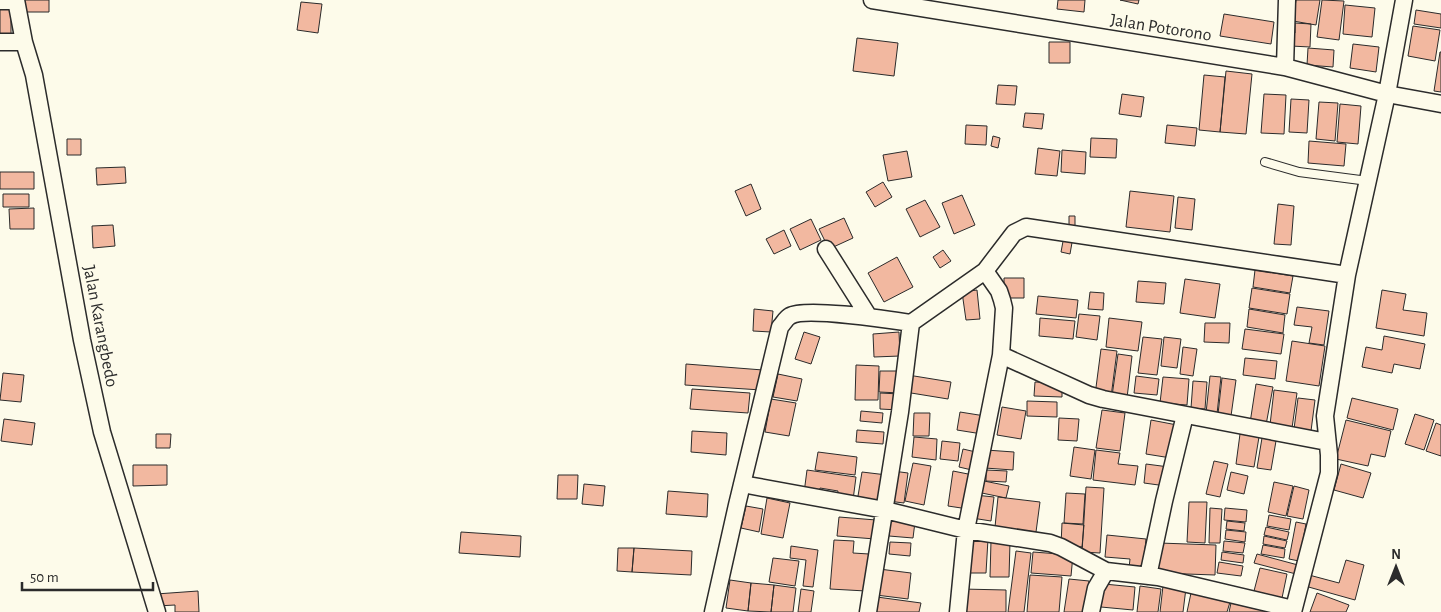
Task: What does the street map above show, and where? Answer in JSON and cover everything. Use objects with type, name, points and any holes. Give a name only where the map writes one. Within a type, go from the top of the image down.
[{"type":"street","points":[[0,1],[16,0]]},
{"type":"street","name":"Jalan Karangbedo","points":[[16,0],[24,42],[34,75],[82,340],[102,432],[157,612]]},
{"type":"street","name":"Jalan Potorono","points":[[872,0],[1285,67],[1387,94],[1441,104]]},
{"type":"street","points":[[1285,67],[1287,0]]},
{"type":"street","points":[[742,484],[885,510],[966,530],[1056,544],[1106,571],[1148,576],[1293,610],[1329,473],[1325,416],[1347,275],[1387,94],[1404,0]]},
{"type":"street","points":[[0,42],[24,42]]},
{"type":"street","points":[[713,612],[780,328],[790,316],[802,313],[869,317],[911,323],[985,271],[1014,233],[1026,227],[1347,275]]},
{"type":"street","points":[[826,249],[869,317]]},
{"type":"street","points":[[958,612],[966,530],[1001,355],[1004,308],[999,291],[985,271]]},
{"type":"street","points":[[868,612],[900,412],[911,323]]},
{"type":"street","points":[[1001,355],[1089,395],[1327,442]]},
{"type":"street","points":[[1148,576],[1185,415]]},
{"type":"street","points":[[1091,612],[1096,588],[1106,571]]},
{"type":"lane","points":[[1265,162],[1299,172],[1368,181]]},
{"type":"building","points":[[20,0],[49,0],[49,12],[20,12]]},
{"type":"building","points":[[1058,0],[1085,0],[1084,12],[1057,9]]},
{"type":"building","points":[[1120,0],[1139,0],[1138,4]]},
{"type":"building","points":[[1296,0],[1320,0],[1316,25],[1293,21]]},
{"type":"building","points":[[1322,0],[1344,1],[1339,40],[1317,37]]},
{"type":"building","points":[[301,2],[322,4],[318,33],[297,30]]},
{"type":"building","points":[[1345,5],[1375,8],[1372,37],[1343,34]]},
{"type":"building","points":[[0,9],[11,9],[11,36],[0,36]]},
{"type":"building","points":[[1416,10],[1441,14],[1441,28],[1414,24]]},
{"type":"building","points":[[1224,14],[1274,22],[1271,44],[1220,36]]},
{"type":"building","points":[[1295,23],[1311,24],[1310,47],[1291,46],[1292,33],[1295,33]]},
{"type":"building","points":[[1413,26],[1440,30],[1435,61],[1408,56]]},
{"type":"building","points":[[857,38],[898,43],[894,76],[853,71]]},
{"type":"building","points":[[1049,42],[1070,42],[1070,63],[1049,63]]},
{"type":"building","points":[[1353,44],[1379,47],[1376,72],[1350,68]]},
{"type":"building","points":[[1308,48],[1334,50],[1333,67],[1307,65]]},
{"type":"building","points":[[1441,52],[1441,92],[1434,91]]},
{"type":"building","points":[[1226,71],[1252,74],[1246,134],[1220,132]]},
{"type":"building","points":[[1204,75],[1225,77],[1220,132],[1199,130]]},
{"type":"building","points":[[998,85],[1017,86],[1015,105],[996,104]]},
{"type":"building","points":[[1122,94],[1144,97],[1141,117],[1119,114]]},
{"type":"building","points":[[1264,94],[1286,95],[1284,134],[1261,133]]},
{"type":"building","points":[[1291,99],[1309,100],[1307,133],[1289,132]]},
{"type":"building","points":[[1319,102],[1338,103],[1335,141],[1316,139]]},
{"type":"building","points":[[1340,104],[1361,106],[1358,144],[1337,142]]},
{"type":"building","points":[[1025,113],[1044,114],[1042,129],[1023,127]]},
{"type":"building","points":[[966,125],[987,126],[986,145],[965,144]]},
{"type":"building","points":[[1167,125],[1197,128],[1195,146],[1165,143]]},
{"type":"building","points":[[993,136],[1000,138],[998,148],[991,146]]},
{"type":"building","points":[[1091,138],[1117,139],[1116,158],[1090,157]]},
{"type":"building","points":[[67,139],[81,139],[81,155],[67,155]]},
{"type":"building","points":[[1309,141],[1346,144],[1344,166],[1308,163]]},
{"type":"building","points":[[1038,148],[1060,151],[1057,176],[1035,174]]},
{"type":"building","points":[[1062,150],[1086,152],[1085,174],[1061,172]]},
{"type":"building","points":[[907,151],[912,177],[888,181],[883,155]]},
{"type":"building","points":[[125,167],[126,183],[97,185],[96,168]]},
{"type":"building","points":[[0,172],[34,172],[34,189],[0,189]]},
{"type":"building","points":[[883,182],[892,197],[875,207],[866,192]]},
{"type":"building","points":[[751,184],[761,209],[746,216],[735,191]]},
{"type":"building","points":[[1130,191],[1174,196],[1170,232],[1126,227]]},
{"type":"building","points":[[3,194],[29,194],[29,207],[3,207]]},
{"type":"building","points":[[962,195],[975,225],[954,234],[942,203]]},
{"type":"building","points":[[1178,197],[1195,199],[1192,230],[1175,228]]},
{"type":"building","points":[[925,200],[940,227],[920,237],[906,209]]},
{"type":"building","points":[[1278,204],[1294,206],[1291,245],[1274,244]]},
{"type":"building","points":[[34,208],[34,229],[10,229],[9,209]]},
{"type":"building","points":[[1069,216],[1075,216],[1075,228],[1069,227]]},
{"type":"building","points":[[844,218],[853,238],[829,249],[819,229]]},
{"type":"building","points":[[811,219],[821,240],[800,250],[790,229]]},
{"type":"building","points":[[113,225],[115,246],[93,248],[92,226]]},
{"type":"building","points":[[784,230],[791,246],[774,254],[766,239]]},
{"type":"building","points":[[1064,236],[1073,237],[1070,254],[1061,252]]},
{"type":"building","points":[[943,250],[951,261],[940,268],[933,257]]},
{"type":"building","points":[[897,257],[913,287],[884,302],[868,273]]},
{"type":"building","points":[[1255,270],[1293,276],[1290,293],[1253,287]]},
{"type":"building","points":[[1004,278],[1024,278],[1024,298],[1004,298]]},
{"type":"building","points":[[1185,279],[1220,284],[1215,318],[1180,313]]},
{"type":"building","points":[[1138,281],[1166,283],[1164,304],[1136,302]]},
{"type":"building","points":[[1252,288],[1290,294],[1287,314],[1249,308]]},
{"type":"building","points":[[977,290],[980,319],[966,320],[962,292]]},
{"type":"building","points":[[1382,290],[1406,294],[1403,310],[1427,313],[1424,336],[1376,328]]},
{"type":"building","points":[[1090,292],[1104,293],[1103,310],[1088,309]]},
{"type":"building","points":[[1038,296],[1078,300],[1076,318],[1036,314]]},
{"type":"building","points":[[1297,307],[1329,311],[1324,345],[1309,343],[1312,327],[1294,325]]},
{"type":"building","points":[[754,309],[773,311],[771,332],[753,331]]},
{"type":"building","points":[[1249,309],[1285,315],[1283,333],[1247,327]]},
{"type":"building","points":[[1079,314],[1100,316],[1097,340],[1076,337]]},
{"type":"building","points":[[1040,318],[1075,321],[1073,339],[1039,336]]},
{"type":"building","points":[[1109,318],[1142,322],[1138,351],[1106,347]]},
{"type":"building","points":[[1205,323],[1230,323],[1229,343],[1204,342]]},
{"type":"building","points":[[1245,329],[1284,334],[1281,354],[1242,349]]},
{"type":"building","points":[[804,332],[820,337],[811,364],[795,359]]},
{"type":"building","points":[[899,332],[900,356],[874,357],[873,334]]},
{"type":"building","points":[[1384,336],[1425,344],[1420,369],[1394,364],[1392,373],[1362,367],[1366,347],[1382,350]]},
{"type":"building","points":[[1143,337],[1162,339],[1157,375],[1138,373]]},
{"type":"building","points":[[1164,337],[1181,339],[1177,368],[1161,366]]},
{"type":"building","points":[[1292,341],[1325,346],[1319,386],[1286,381]]},
{"type":"building","points":[[1183,347],[1197,349],[1193,376],[1180,374]]},
{"type":"building","points":[[1101,349],[1117,351],[1111,397],[1095,395]]},
{"type":"building","points":[[1118,354],[1132,356],[1127,398],[1112,396]]},
{"type":"building","points":[[1245,358],[1277,361],[1275,379],[1243,375]]},
{"type":"building","points":[[686,364],[763,370],[761,390],[685,385]]},
{"type":"building","points":[[856,365],[879,366],[878,400],[855,400]]},
{"type":"building","points":[[880,371],[900,371],[900,393],[879,392]]},
{"type":"building","points":[[3,373],[24,375],[21,402],[0,400]]},
{"type":"building","points":[[778,374],[802,379],[797,401],[773,397]]},
{"type":"building","points":[[908,375],[951,382],[948,399],[905,392]]},
{"type":"building","points":[[1136,376],[1159,379],[1157,395],[1134,393]]},
{"type":"building","points":[[1210,376],[1221,377],[1217,414],[1206,413]]},
{"type":"building","points":[[1163,377],[1189,379],[1187,405],[1160,403]]},
{"type":"building","points":[[1222,378],[1236,380],[1231,416],[1218,414]]},
{"type":"building","points":[[1193,381],[1207,382],[1205,409],[1191,408]]},
{"type":"building","points":[[1035,382],[1062,383],[1062,397],[1034,396]]},
{"type":"building","points":[[1256,384],[1273,387],[1266,425],[1250,423]]},
{"type":"building","points":[[692,389],[750,393],[748,413],[690,409]]},
{"type":"building","points":[[1274,390],[1297,393],[1292,428],[1270,425]]},
{"type":"building","points":[[880,393],[900,394],[899,410],[880,409]]},
{"type":"building","points":[[1298,398],[1315,400],[1311,431],[1294,429]]},
{"type":"building","points":[[1352,398],[1398,409],[1393,430],[1347,418]]},
{"type":"building","points":[[771,399],[796,403],[789,436],[765,432]]},
{"type":"building","points":[[1027,401],[1057,402],[1057,417],[1027,416]]},
{"type":"building","points":[[1002,407],[1026,411],[1021,439],[997,435]]},
{"type":"building","points":[[1102,410],[1125,413],[1120,451],[1096,448]]},
{"type":"building","points":[[861,411],[883,413],[882,423],[860,421]]},
{"type":"building","points":[[960,412],[985,416],[982,434],[957,430]]},
{"type":"building","points":[[914,413],[930,413],[929,436],[913,436]]},
{"type":"building","points":[[1415,414],[1434,420],[1424,450],[1405,444]]},
{"type":"building","points":[[1059,418],[1079,419],[1077,441],[1058,440]]},
{"type":"building","points":[[4,419],[35,423],[32,445],[1,441]]},
{"type":"building","points":[[1151,420],[1177,425],[1171,458],[1146,454]]},
{"type":"building","points":[[1346,420],[1391,431],[1385,457],[1371,454],[1368,466],[1336,459]]},
{"type":"building","points":[[1436,423],[1441,425],[1441,456],[1426,451]]},
{"type":"building","points":[[857,430],[884,432],[883,444],[856,442]]},
{"type":"building","points":[[692,431],[727,433],[726,455],[691,452]]},
{"type":"building","points":[[156,434],[171,434],[170,448],[156,448]]},
{"type":"building","points":[[1240,434],[1259,437],[1254,467],[1236,464]]},
{"type":"building","points":[[914,437],[937,439],[936,460],[912,457]]},
{"type":"building","points":[[1262,438],[1276,441],[1271,470],[1257,468]]},
{"type":"building","points":[[942,441],[960,443],[958,461],[940,459]]},
{"type":"building","points":[[1074,447],[1095,450],[1091,479],[1070,476]]},
{"type":"building","points":[[963,449],[980,453],[976,471],[959,467]]},
{"type":"building","points":[[986,450],[1014,452],[1013,470],[985,468]]},
{"type":"building","points":[[1096,450],[1120,453],[1118,464],[1138,466],[1135,485],[1093,480]]},
{"type":"building","points":[[818,452],[857,457],[855,475],[815,470]]},
{"type":"building","points":[[1214,461],[1228,464],[1220,497],[1206,494]]},
{"type":"building","points":[[913,463],[931,466],[924,505],[905,501]]},
{"type":"building","points":[[1146,464],[1169,467],[1166,486],[1144,483]]},
{"type":"building","points":[[1341,464],[1371,473],[1363,498],[1334,490]]},
{"type":"building","points":[[133,465],[167,465],[167,485],[133,486]]},
{"type":"building","points":[[807,470],[856,477],[853,500],[837,498],[838,491],[820,488],[819,495],[804,493]]},
{"type":"building","points":[[986,470],[1007,471],[1006,482],[986,481]]},
{"type":"building","points":[[893,471],[908,473],[904,503],[888,501]]},
{"type":"building","points":[[953,471],[973,475],[968,509],[948,506]]},
{"type":"building","points":[[862,472],[887,475],[883,506],[857,502]]},
{"type":"building","points":[[1231,472],[1248,476],[1244,494],[1227,490]]},
{"type":"building","points":[[558,475],[578,475],[577,499],[557,499]]},
{"type":"building","points":[[979,480],[1009,486],[1006,498],[977,492]]},
{"type":"building","points":[[1274,482],[1293,486],[1286,516],[1268,512]]},
{"type":"building","points":[[584,484],[605,486],[603,506],[582,504]]},
{"type":"building","points":[[1294,486],[1309,490],[1303,519],[1287,516]]},
{"type":"building","points":[[1086,487],[1104,488],[1100,553],[1082,552]]},
{"type":"building","points":[[668,491],[708,494],[707,517],[666,514]]},
{"type":"building","points":[[1066,493],[1085,494],[1083,524],[1064,523]]},
{"type":"building","points":[[975,495],[994,497],[991,521],[972,518]]},
{"type":"building","points":[[998,497],[1040,502],[1036,532],[995,527]]},
{"type":"building","points":[[767,498],[790,503],[783,538],[761,534]]},
{"type":"building","points":[[1189,502],[1207,502],[1205,543],[1187,542]]},
{"type":"building","points":[[746,506],[763,509],[759,532],[741,528]]},
{"type":"building","points":[[1210,508],[1222,509],[1220,543],[1209,543]]},
{"type":"building","points":[[1225,508],[1247,510],[1246,522],[1224,520]]},
{"type":"building","points":[[1269,515],[1291,519],[1289,530],[1267,526]]},
{"type":"building","points":[[839,517],[876,520],[875,539],[837,536]]},
{"type":"building","points":[[891,519],[915,522],[913,538],[889,536]]},
{"type":"building","points":[[1227,521],[1245,523],[1244,531],[1226,529]]},
{"type":"building","points":[[1296,522],[1306,524],[1299,561],[1289,559]]},
{"type":"building","points":[[1062,523],[1084,525],[1082,547],[1061,545]]},
{"type":"building","points":[[1266,527],[1289,532],[1287,540],[1264,535]]},
{"type":"building","points":[[1226,530],[1246,532],[1245,542],[1225,539]]},
{"type":"building","points":[[461,532],[521,536],[520,557],[459,553]]},
{"type":"building","points":[[1107,535],[1146,539],[1143,569],[1129,568],[1130,559],[1105,557]]},
{"type":"building","points":[[1264,536],[1287,541],[1285,548],[1263,544]]},
{"type":"building","points":[[968,539],[988,539],[986,573],[967,573]]},
{"type":"building","points":[[834,540],[854,541],[853,553],[869,554],[866,591],[830,589]]},
{"type":"building","points":[[991,541],[1010,542],[1009,577],[990,577]]},
{"type":"building","points":[[1224,541],[1245,543],[1243,553],[1223,551]]},
{"type":"building","points":[[890,542],[911,543],[910,556],[889,554]]},
{"type":"building","points":[[1159,543],[1216,545],[1215,575],[1158,573]]},
{"type":"building","points":[[1263,545],[1285,549],[1284,558],[1261,554]]},
{"type":"building","points":[[791,546],[818,550],[813,587],[803,586],[806,560],[790,558]]},
{"type":"building","points":[[618,548],[634,548],[632,572],[617,571]]},
{"type":"building","points":[[634,548],[692,551],[691,575],[632,572]]},
{"type":"building","points":[[1016,551],[1031,553],[1024,612],[1008,612]]},
{"type":"building","points":[[1033,552],[1073,555],[1071,576],[1031,573]]},
{"type":"building","points":[[1222,552],[1244,555],[1243,563],[1221,560]]},
{"type":"building","points":[[1257,554],[1298,565],[1296,574],[1254,563]]},
{"type":"building","points":[[773,558],[799,561],[795,586],[769,582]]},
{"type":"building","points":[[1346,560],[1364,565],[1355,600],[1305,586],[1309,575],[1339,583]]},
{"type":"building","points":[[1219,562],[1243,566],[1241,576],[1217,573]]},
{"type":"building","points":[[1260,568],[1287,574],[1282,598],[1254,591]]},
{"type":"building","points":[[879,569],[911,573],[908,599],[876,595]]},
{"type":"building","points":[[1030,575],[1062,577],[1059,612],[1027,612]]},
{"type":"building","points":[[1069,579],[1089,581],[1085,612],[1064,612]]},
{"type":"building","points":[[730,580],[751,583],[748,611],[726,608]]},
{"type":"building","points":[[751,583],[774,585],[771,612],[748,611]]},
{"type":"building","points":[[1104,584],[1135,587],[1133,610],[1101,607]]},
{"type":"building","points":[[774,585],[796,588],[793,612],[771,612]]},
{"type":"building","points":[[1140,586],[1161,589],[1158,612],[1137,612]]},
{"type":"building","points":[[1163,586],[1186,588],[1183,612],[1160,612]]},
{"type":"building","points":[[801,589],[814,591],[811,612],[798,612]]},
{"type":"building","points":[[962,589],[1006,590],[1006,612],[961,612]]},
{"type":"building","points":[[198,591],[199,612],[175,612],[175,605],[157,606],[156,594]]},
{"type":"building","points":[[1191,593],[1230,602],[1227,612],[1187,612]]},
{"type":"building","points":[[1317,593],[1349,605],[1346,612],[1310,612]]},
{"type":"building","points":[[877,597],[921,603],[919,612],[875,612]]},
{"type":"building","points":[[1231,603],[1270,612],[1229,612]]}]
